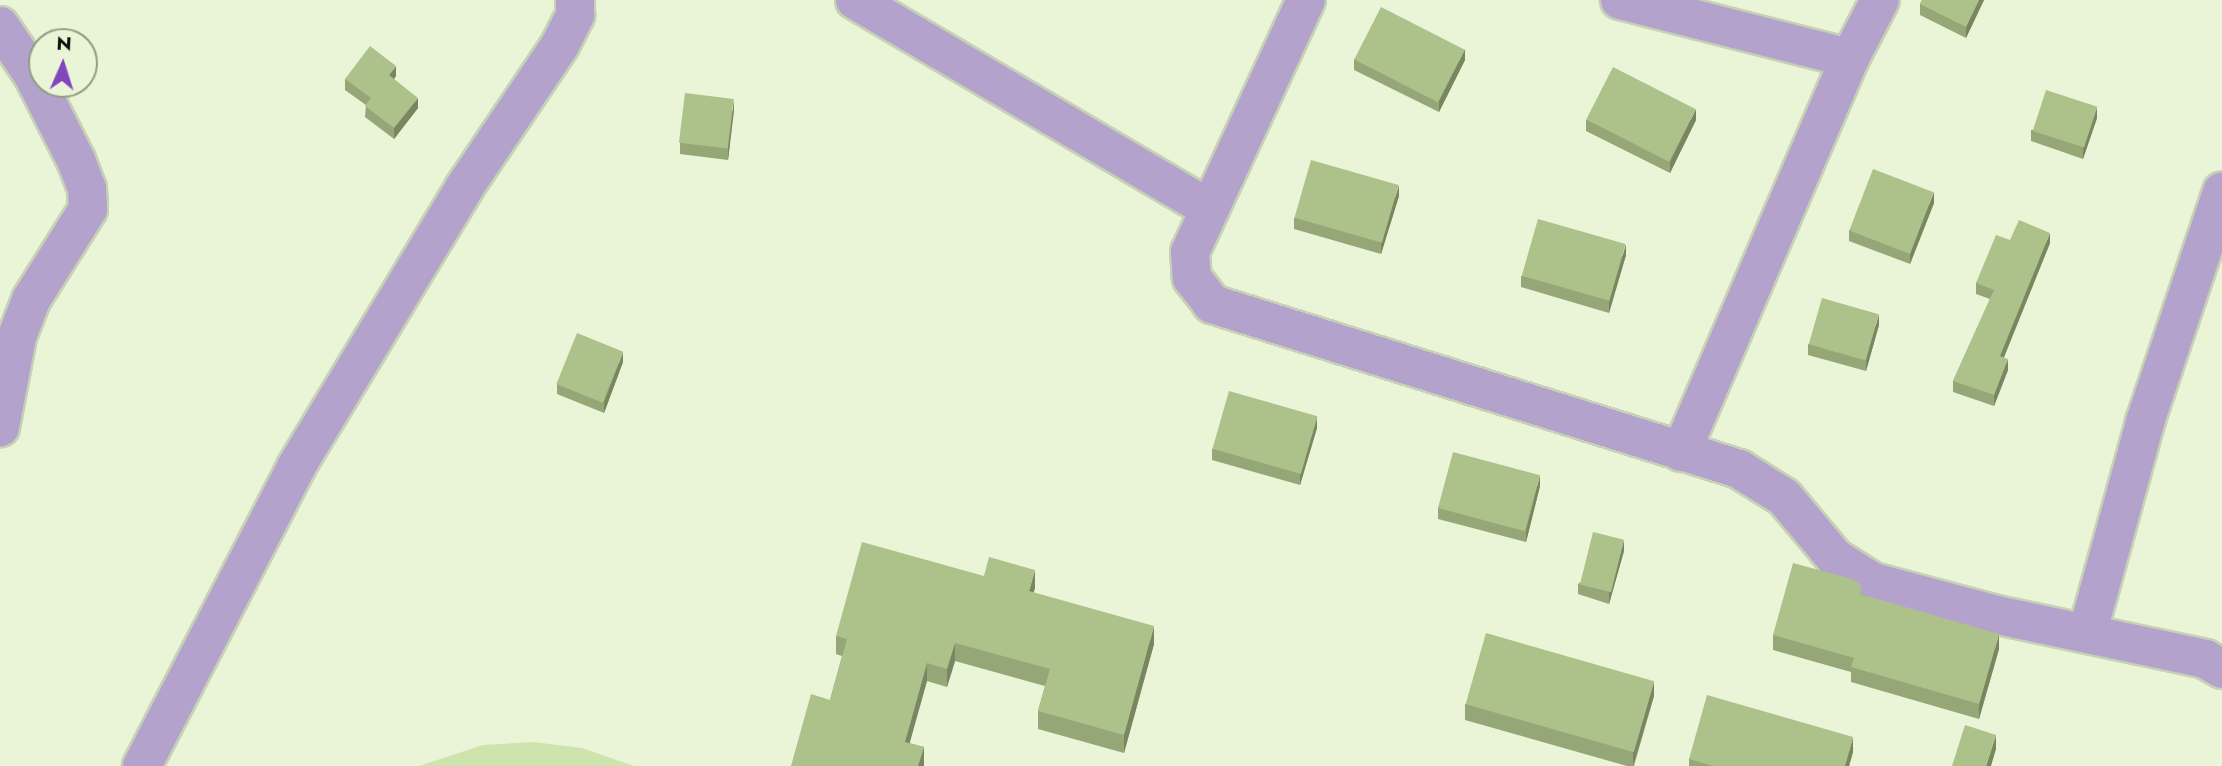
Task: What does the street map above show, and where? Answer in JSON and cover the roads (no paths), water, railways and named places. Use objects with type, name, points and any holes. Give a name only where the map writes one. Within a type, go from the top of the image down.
[{"type":"street","points":[[142,766],[296,467],[464,188],[560,46],[575,15],[575,0]]},
{"type":"street","points":[[855,0],[1210,209]]},
{"type":"street","points":[[1306,0],[1210,209],[1189,264],[1192,278],[1212,304],[1681,452],[1764,481],[1784,497],[1835,558],[1873,582],[1997,615],[2088,631],[2205,659],[2222,669]]},
{"type":"street","points":[[1620,0],[1850,58]]},
{"type":"street","points":[[1681,452],[1850,58],[1880,0]]},
{"type":"street","points":[[0,26],[33,75],[76,160],[87,189],[88,209],[32,300],[17,337],[0,427]]},
{"type":"street","points":[[2088,631],[2145,422],[2222,192]]}]
